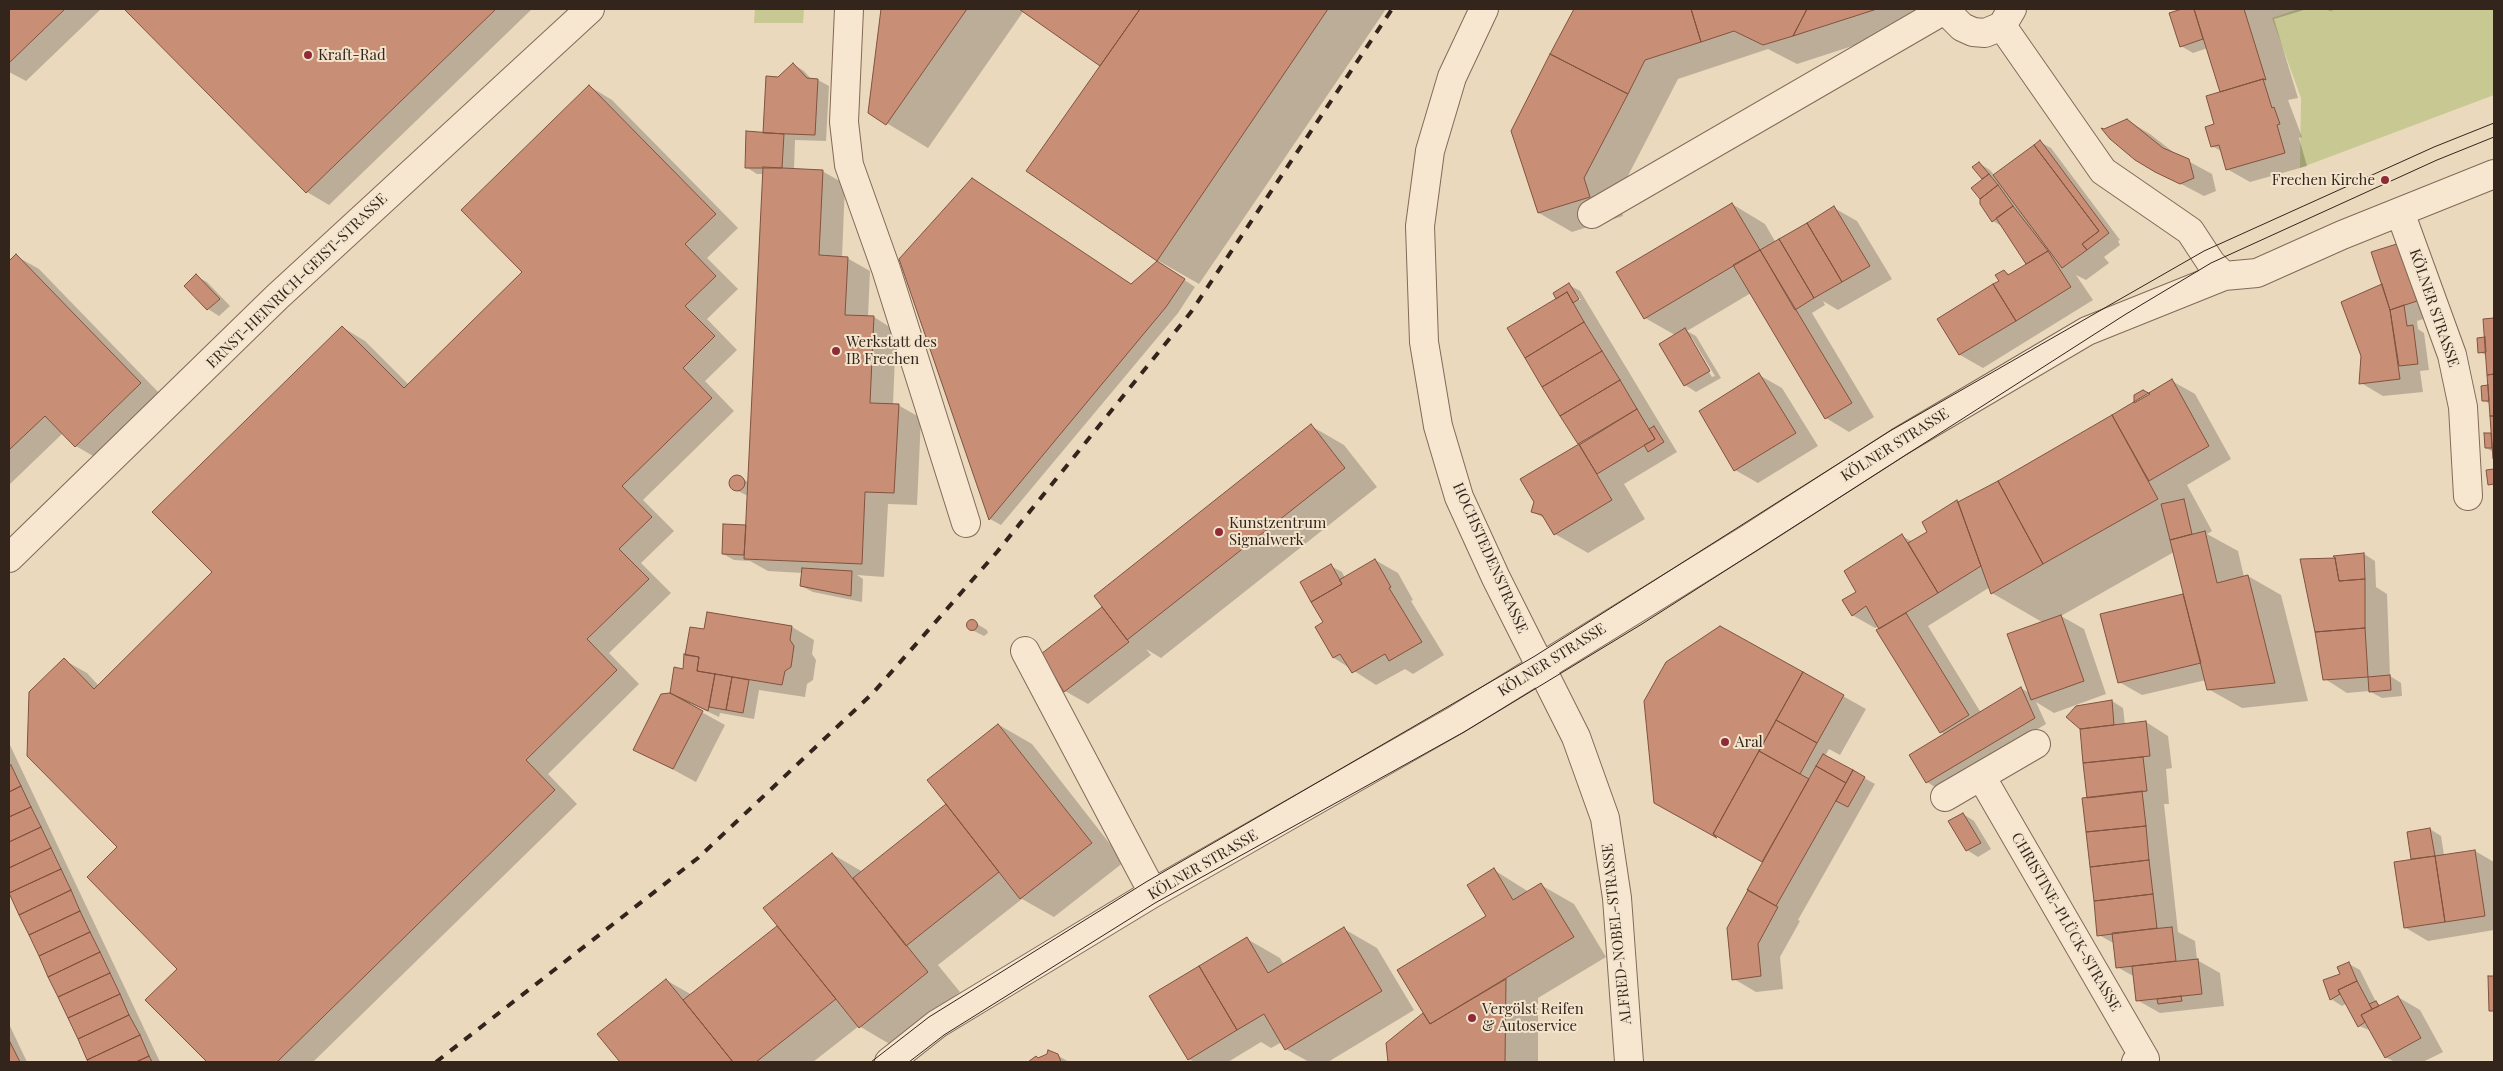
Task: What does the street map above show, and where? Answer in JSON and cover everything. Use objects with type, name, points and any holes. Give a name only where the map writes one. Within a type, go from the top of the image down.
[{"type":"street","name":"ERNST-HEINRICH-GEIST-STRASSE","points":[[9,558],[277,297],[590,9]]},
{"type":"street","points":[[849,9],[844,122],[849,166],[886,270],[966,523]]},
{"type":"street","name":"HOCHSTEDENSTRASSE","points":[[1484,9],[1452,77],[1430,151],[1420,226],[1424,342],[1438,426],[1459,497],[1541,668]]},
{"type":"street","points":[[1592,214],[1946,9]]},
{"type":"street","points":[[1950,9],[1953,18],[1962,27],[1973,32],[1985,33],[2007,17],[2103,171],[2190,230],[2211,263],[2224,276]]},
{"type":"street","name":"KÖLNER STRASSE","points":[[889,1062],[937,1024],[1152,893],[1456,720],[1899,442],[2087,330],[2224,276],[2258,274],[2342,235],[2494,174]]},
{"type":"street","name":"KÖLNER STRASSE","points":[[2400,212],[2452,355],[2463,407],[2468,496]]},
{"type":"street","points":[[1025,651],[1152,893]]},
{"type":"street","name":"ALFRED-NOBEL-STRASSE","points":[[1541,668],[1585,758],[1605,818],[1617,898],[1629,1062]]},
{"type":"street","points":[[1944,797],[2036,744]]},
{"type":"street","name":"CHRISTINE-PLÜCK-STRASSE","points":[[1981,776],[2146,1059],[2136,1062]]},
{"type":"green space","points":[[755,9],[804,9],[803,23],[754,23]]},
{"type":"green space","points":[[2299,9],[2494,9],[2494,95],[2300,168],[2301,98],[2272,18]]},
{"type":"building","points":[[9,9],[65,9],[9,63]]},
{"type":"building","name":"Kraft-Rad","points":[[124,9],[496,9],[306,193]]},
{"type":"building","points":[[881,9],[967,9],[886,125],[868,113]]},
{"type":"building","points":[[1019,9],[1140,9],[1100,66]]},
{"type":"building","points":[[1140,9],[1328,9],[1157,261],[1026,171]]},
{"type":"building","points":[[1574,9],[1691,9],[1701,42],[1645,60],[1628,94],[1550,54]]},
{"type":"building","points":[[1691,9],[1807,9],[1793,36],[1763,45],[1734,31],[1701,42]]},
{"type":"building","points":[[1807,9],[1877,9],[1793,36]]},
{"type":"building","points":[[2182,9],[2194,9],[2203,39],[2180,47],[2169,13]]},
{"type":"building","points":[[2194,9],[2244,9],[2266,80],[2263,79],[2220,92]]},
{"type":"building","points":[[1550,54],[1628,94],[1584,178],[1590,197],[1538,213],[1511,131]]},
{"type":"building","points":[[793,63],[807,78],[818,79],[815,135],[763,133],[766,76],[778,77]]},
{"type":"building","points":[[2263,79],[2272,108],[2274,107],[2280,124],[2277,125],[2285,153],[2226,170],[2219,145],[2211,147],[2205,127],[2214,124],[2206,96]]},
{"type":"building","points":[[589,85],[716,214],[685,244],[716,276],[685,306],[715,336],[683,368],[712,398],[622,486],[652,517],[619,549],[649,579],[587,639],[617,670],[526,760],[555,790],[277,1062],[207,1062],[145,1000],[177,969],[87,877],[117,847],[27,756],[29,692],[64,658],[94,689],[212,572],[152,512],[342,326],[404,388],[522,272],[461,210]]},
{"type":"building","points":[[2127,119],[2163,148],[2189,159],[2194,178],[2180,184],[2155,172],[2135,160],[2110,139],[2101,128],[2104,129]]},
{"type":"building","points":[[746,131],[784,134],[782,168],[745,168]]},
{"type":"building","points":[[2040,140],[2109,233],[2087,250],[2082,244],[2099,231],[2034,145]]},
{"type":"building","points":[[2034,145],[2099,231],[2082,244],[2087,250],[2062,268],[1993,175]]},
{"type":"building","points":[[1979,162],[1989,174],[1982,179],[1972,167]]},
{"type":"building","points":[[763,167],[823,170],[819,255],[848,257],[845,315],[874,316],[870,403],[899,404],[894,493],[865,492],[862,564],[744,559]]},
{"type":"building","points":[[1989,174],[1998,185],[1980,199],[1971,188]]},
{"type":"building","points":[[972,178],[1131,284],[1157,261],[1185,279],[1166,307],[989,520],[899,259]]},
{"type":"building","points":[[1998,185],[2013,206],[1992,222],[1980,204],[1980,199]]},
{"type":"building","points":[[1732,203],[1760,250],[1644,319],[1616,272]]},
{"type":"building","points":[[1834,206],[1870,266],[1842,282],[1807,223]]},
{"type":"building","points":[[2013,206],[2048,251],[2026,264],[1996,218]]},
{"type":"building","points":[[1807,223],[1842,282],[1814,298],[1779,239]]},
{"type":"building","points":[[1779,239],[1814,298],[1795,310],[1760,250]]},
{"type":"building","points":[[2400,243],[2417,301],[2390,310],[2371,252]]},
{"type":"building","points":[[1760,250],[1852,403],[1825,419],[1733,265]]},
{"type":"building","points":[[2048,251],[2071,287],[2016,321],[1993,284],[1999,281],[1995,275],[2004,270],[2008,275]]},
{"type":"building","points":[[16,254],[141,383],[75,447],[45,416],[9,450],[9,261]]},
{"type":"building","points":[[196,274],[220,299],[207,310],[184,286]]},
{"type":"building","points":[[1569,283],[1579,299],[1573,303],[1567,292],[1556,299],[1553,293]]},
{"type":"building","points":[[1993,284],[2016,321],[1959,355],[1937,319]]},
{"type":"building","points":[[2382,284],[2390,310],[2400,379],[2359,384],[2361,356],[2341,302]]},
{"type":"building","points":[[1567,292],[1584,322],[1525,358],[1507,328]]},
{"type":"building","points":[[2404,305],[2407,326],[2413,325],[2418,364],[2399,366],[2390,310]]},
{"type":"building","points":[[2494,318],[2494,374],[2487,375],[2483,319]]},
{"type":"building","points":[[1584,322],[1602,351],[1542,387],[1525,358]]},
{"type":"building","points":[[1685,328],[1710,371],[1684,386],[1659,344]]},
{"type":"building","points":[[2485,337],[2486,352],[2478,353],[2477,338]]},
{"type":"building","points":[[1602,351],[1620,380],[1560,416],[1542,387]]},
{"type":"building","points":[[1759,373],[1796,433],[1734,471],[1699,411]]},
{"type":"building","points":[[2494,374],[2494,416],[2490,416],[2487,375]]},
{"type":"building","points":[[2172,379],[2209,446],[2149,481],[2112,415]]},
{"type":"building","points":[[1620,380],[1637,409],[1578,444],[1560,416]]},
{"type":"building","points":[[2488,385],[2489,401],[2482,401],[2481,386]]},
{"type":"building","points":[[2143,390],[2150,394],[2134,403],[2134,395]]},
{"type":"building","points":[[1637,409],[1655,439],[1597,474],[1579,445]]},
{"type":"building","points":[[2112,415],[2158,499],[2043,564],[1998,481]]},
{"type":"building","points":[[2490,416],[2494,416],[2494,459],[2493,459]]},
{"type":"building","name":"Kunstzentrum Signalwerk","points":[[1311,424],[1345,468],[1127,640],[1094,596]]},
{"type":"building","points":[[1654,426],[1664,442],[1648,452],[1644,445],[1655,439],[1649,429]]},
{"type":"building","points":[[2484,433],[2491,433],[2492,448],[2485,448]]},
{"type":"building","points":[[1579,444],[1612,500],[1554,535],[1542,515],[1531,512],[1534,502],[1520,479]]},
{"type":"building","points":[[2494,469],[2494,484],[2488,485],[2486,470]]},
{"type":"building","points":[[737,475],[743,477],[745,483],[743,489],[737,491],[731,489],[729,483],[731,477]]},
{"type":"building","points":[[1998,481],[2043,564],[1991,594],[1958,502]]},
{"type":"building","points":[[2184,499],[2192,534],[2170,540],[2161,504]]},
{"type":"building","points":[[1957,500],[1981,566],[1938,593],[1908,543],[1927,532],[1922,522]]},
{"type":"building","points":[[723,524],[746,525],[744,555],[722,554]]},
{"type":"building","points":[[2205,531],[2217,583],[2248,575],[2275,683],[2207,690],[2170,540]]},
{"type":"building","points":[[1902,534],[1938,593],[1879,629],[1866,606],[1852,616],[1842,600],[1856,592],[1844,571]]},
{"type":"building","points":[[2364,553],[2365,579],[2339,581],[2333,556]]},
{"type":"building","points":[[2335,558],[2339,581],[2365,579],[2365,628],[2315,632],[2300,559]]},
{"type":"building","points":[[1375,559],[1391,587],[1389,588],[1422,642],[1389,661],[1385,654],[1352,673],[1340,654],[1333,658],[1315,627],[1323,622],[1311,602],[1342,584],[1339,580]]},
{"type":"building","points":[[1331,564],[1342,584],[1311,602],[1300,582]]},
{"type":"building","points":[[802,568],[852,571],[851,596],[800,586]]},
{"type":"building","points":[[2183,594],[2201,663],[2118,683],[2100,614]]},
{"type":"building","points":[[1102,607],[1129,642],[1064,692],[1041,654]]},
{"type":"building","points":[[707,612],[792,626],[790,640],[794,646],[791,667],[785,671],[782,685],[697,671],[699,657],[685,655],[690,627],[704,629]]},
{"type":"building","points":[[1906,613],[1969,715],[1940,733],[1876,630]]},
{"type":"building","points":[[2061,615],[2084,681],[2031,700],[2007,634]]},
{"type":"building","points":[[970,620],[974,620],[977,625],[976,629],[970,630],[967,627],[967,623]]},
{"type":"building","points":[[1720,626],[1803,672],[1713,834],[1717,838],[1654,803],[1644,701],[1666,662]]},
{"type":"building","points":[[2365,628],[2368,677],[2323,680],[2315,632]]},
{"type":"building","points":[[684,654],[699,657],[697,671],[715,674],[708,711],[670,693],[674,667],[683,669]]},
{"type":"building","points":[[1803,672],[1844,695],[1817,743],[1776,720]]},
{"type":"building","points":[[715,674],[732,677],[726,710],[709,707]]},
{"type":"building","points":[[2390,675],[2391,690],[2369,692],[2368,677]]},
{"type":"building","points":[[732,677],[749,680],[743,713],[726,710]]},
{"type":"building","points":[[2021,687],[2035,718],[1926,783],[1909,755]]},
{"type":"building","points":[[670,693],[703,711],[673,769],[633,750],[661,694]]},
{"type":"building","points":[[2112,700],[2114,725],[2080,729],[2066,717],[2076,706]]},
{"type":"building","points":[[1776,720],[1817,743],[1800,774],[1759,751]]},
{"type":"building","points":[[2146,721],[2150,756],[2083,763],[2080,729]]},
{"type":"building","points":[[998,724],[1092,843],[1020,899],[927,780]]},
{"type":"building","points":[[1759,751],[1809,779],[1762,862],[1713,834]]},
{"type":"building","points":[[1823,754],[1853,770],[1846,783],[1816,766]]},
{"type":"building","points":[[2143,757],[2147,791],[2087,798],[2083,763]]},
{"type":"building","points":[[11,765],[21,786],[9,792],[9,766]]},
{"type":"building","points":[[1816,766],[1846,783],[1776,906],[1747,890]]},
{"type":"building","points":[[1853,770],[1865,777],[1848,807],[1836,801]]},
{"type":"building","points":[[21,786],[31,807],[9,817],[9,792]]},
{"type":"building","points":[[2142,791],[2146,826],[2086,832],[2082,798]]},
{"type":"building","points":[[946,804],[999,872],[906,946],[853,878]]},
{"type":"building","points":[[31,807],[41,827],[9,842],[9,817]]},
{"type":"building","points":[[1963,813],[1981,843],[1966,851],[1948,821]]},
{"type":"building","points":[[2146,826],[2149,860],[2090,867],[2086,832]]},
{"type":"building","points":[[41,827],[51,848],[9,868],[9,842]]},
{"type":"building","points":[[2430,828],[2435,856],[2411,859],[2407,832]]},
{"type":"building","points":[[51,848],[61,869],[9,893],[9,868]]},
{"type":"building","points":[[2475,850],[2485,916],[2445,922],[2435,856]]},
{"type":"building","points":[[832,853],[928,972],[859,1028],[763,908]]},
{"type":"building","points":[[2435,856],[2445,922],[2404,928],[2394,862]]},
{"type":"building","points":[[2149,860],[2153,894],[2094,901],[2090,867]]},
{"type":"building","points":[[1494,868],[1513,900],[1541,883],[1574,937],[1430,1024],[1397,970],[1486,916],[1467,885]]},
{"type":"building","points":[[61,869],[71,890],[19,915],[9,893]]},
{"type":"building","points":[[71,890],[80,911],[29,935],[19,915]]},
{"type":"building","points":[[1748,890],[1778,907],[1758,944],[1761,976],[1732,980],[1727,928]]},
{"type":"building","points":[[2153,894],[2157,928],[2097,936],[2094,901]]},
{"type":"building","points":[[80,911],[90,932],[39,956],[29,935]]},
{"type":"building","points":[[777,926],[836,999],[756,1062],[733,1062],[683,1000]]},
{"type":"building","points":[[1344,927],[1382,991],[1285,1050],[1264,1014],[1237,1030],[1199,966],[1247,937],[1268,973]]},
{"type":"building","points":[[2172,927],[2176,961],[2116,968],[2112,933]]},
{"type":"building","points":[[90,932],[100,952],[48,977],[39,956]]},
{"type":"building","points":[[100,952],[110,973],[58,997],[48,977]]},
{"type":"building","points":[[2198,959],[2202,994],[2136,1001],[2132,966]]},
{"type":"building","points":[[2349,962],[2357,981],[2338,990],[2340,994],[2330,1000],[2323,980],[2340,974],[2337,967]]},
{"type":"building","points":[[1199,966],[1237,1030],[1188,1060],[1149,996]]},
{"type":"building","points":[[110,973],[120,994],[68,1018],[58,997]]},
{"type":"building","points":[[2488,976],[2494,976],[2494,1011],[2489,1011]]},
{"type":"building","points":[[666,979],[733,1062],[620,1062],[597,1034]]},
{"type":"building","name":"Vergölst Reifen & Autoservice","points":[[1506,979],[1505,1062],[1388,1062],[1386,1043],[1423,1013],[1430,1024]]},
{"type":"building","points":[[2357,981],[2372,1009],[2361,1015],[2365,1022],[2358,1027],[2338,990]]},
{"type":"building","points":[[120,994],[129,1015],[78,1039],[68,1018]]},
{"type":"building","points":[[2181,996],[2182,1001],[2158,1004],[2157,999]]},
{"type":"building","points":[[2398,996],[2421,1038],[2385,1058],[2361,1015]]},
{"type":"building","points":[[2376,1001],[2379,1006],[2372,1009],[2369,1004]]},
{"type":"building","points":[[129,1015],[140,1035],[87,1060],[78,1039]]},
{"type":"building","points":[[140,1035],[149,1056],[136,1062],[89,1062],[87,1060]]},
{"type":"building","points":[[10,1042],[20,1062],[9,1062]]},
{"type":"building","points":[[1048,1050],[1058,1054],[1061,1062],[1028,1062],[1036,1056],[1038,1058],[1047,1054]]},
{"type":"building","points":[[149,1056],[152,1062],[136,1062]]},
{"type":"tram line","points":[[871,1062],[929,1017],[1146,882],[1535,656],[1890,431],[2204,251],[2434,147],[2494,123]]},
{"type":"tram line","points":[[909,1062],[944,1035],[1155,903],[1464,732],[1642,624],[2126,314],[2211,263],[2437,160],[2494,137]]},
{"type":"railway","points":[[436,1062],[698,858],[873,693],[997,552],[1191,312],[1392,9]]},
{"type":"place","name":"Kraft-Rad","points":[[308,55]]},
{"type":"place","name":"Frechen Kirche","points":[[2385,180]]},
{"type":"place","name":"Werkstatt des IB Frechen","points":[[836,351]]},
{"type":"place","name":"Kunstzentrum Signalwerk","points":[[1219,532]]},
{"type":"place","name":"Aral","points":[[1725,742]]},
{"type":"place","name":"Vergölst Reifen & Autoservice","points":[[1472,1018]]}]
